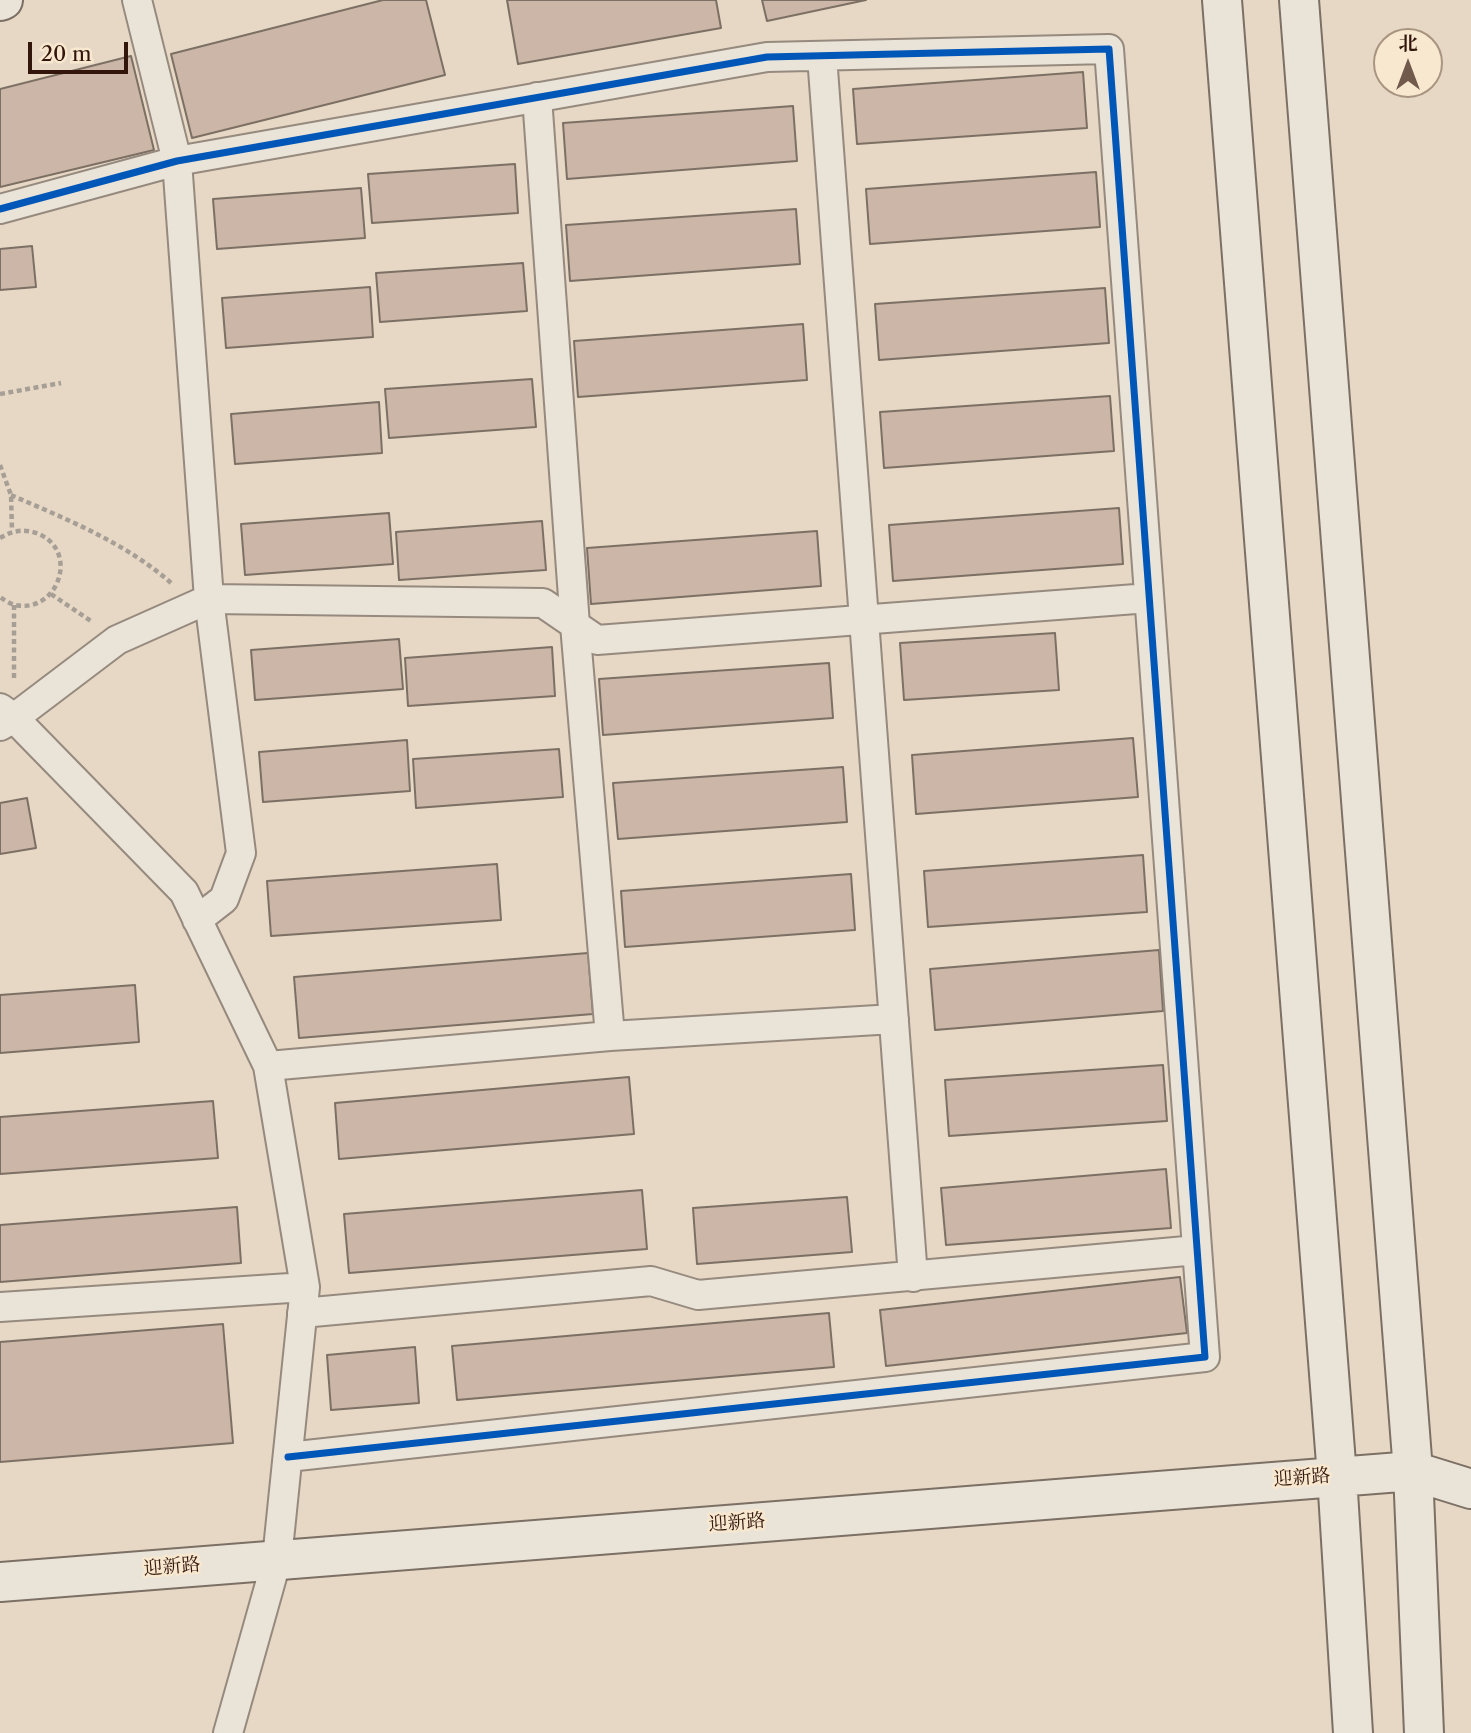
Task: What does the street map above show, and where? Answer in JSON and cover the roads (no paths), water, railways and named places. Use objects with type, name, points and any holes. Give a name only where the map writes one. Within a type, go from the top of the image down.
[{"type":"main road","points":[[1222,0],[1337,1476],[1353,1733]]},
{"type":"main road","points":[[1298,0],[1412,1471],[1424,1733]]},
{"type":"main road","name":"迎新路","points":[[0,1582],[1412,1471],[1471,1489]]},
{"type":"street","points":[[137,0],[177,161],[202,602],[241,853],[224,899],[197,920]]},
{"type":"street","points":[[0,208],[177,161],[766,57],[1109,48],[1205,1357],[288,1457]]},
{"type":"street","points":[[822,56],[913,1277]]},
{"type":"street","points":[[537,97],[575,625],[610,1036]]},
{"type":"street","points":[[228,1733],[277,1559],[304,1300],[268,1066],[184,892],[5,717],[117,640],[202,602],[543,603],[597,640],[1149,597]]},
{"type":"street","points":[[268,1066],[610,1036],[894,1018]]},
{"type":"street","points":[[0,1307],[304,1300],[651,1280],[698,1295],[1197,1251]]}]
